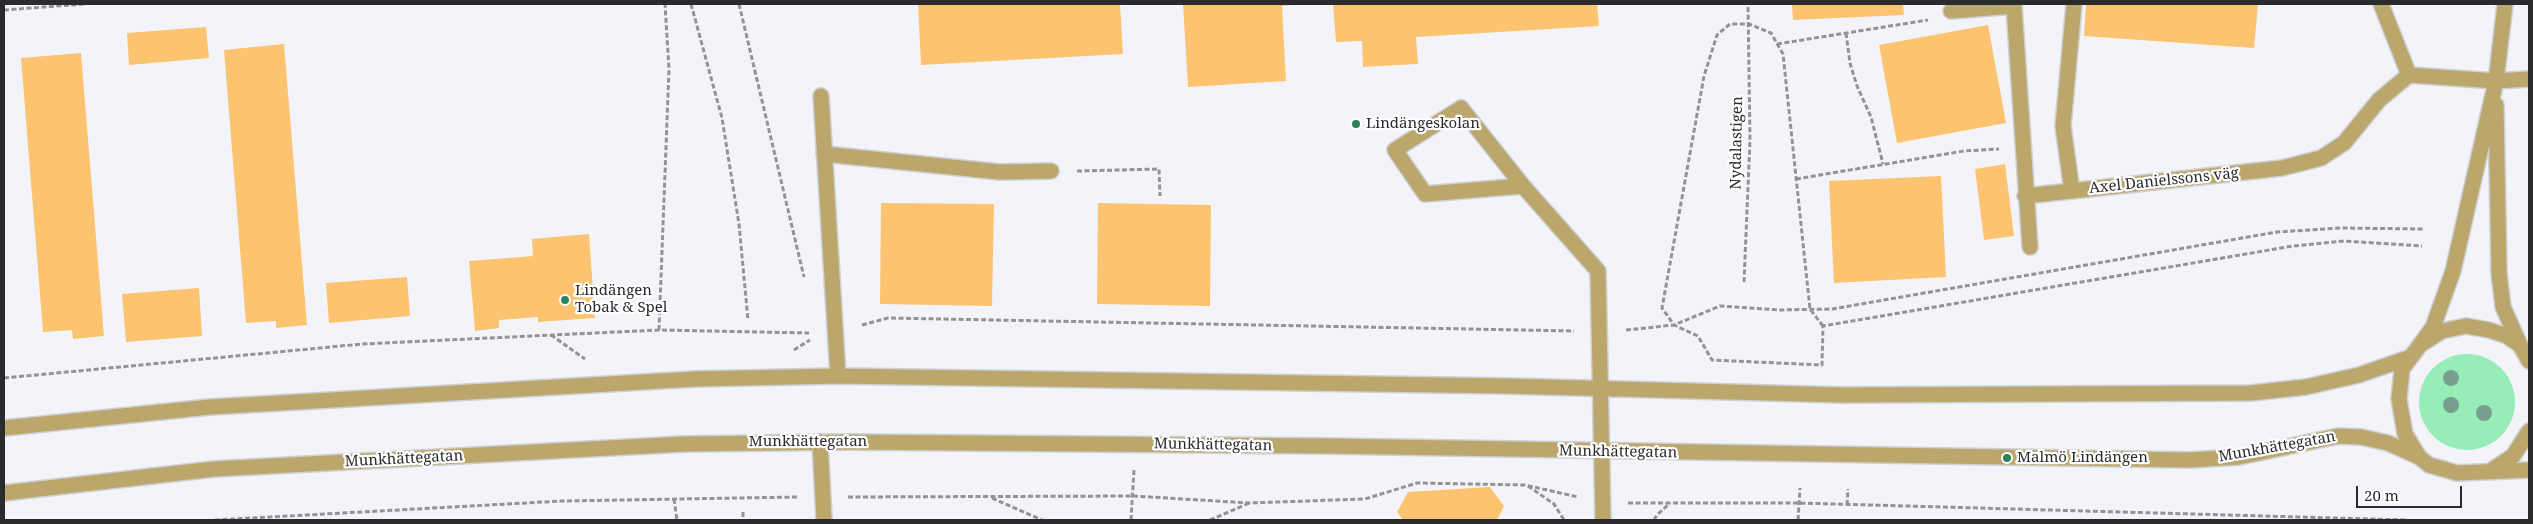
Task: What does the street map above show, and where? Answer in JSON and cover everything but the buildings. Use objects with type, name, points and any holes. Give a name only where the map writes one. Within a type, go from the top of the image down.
[{"type":"street","name":"Axel Danielssons väg","points":[[2074,4],[2064,126],[2072,191],[2282,168],[2321,158],[2344,143],[2379,100],[2409,76]]},
{"type":"street","points":[[2381,4],[2409,76],[2496,81],[2529,79]]},
{"type":"street","points":[[2419,457],[2407,440],[2400,416],[2402,369],[2408,358],[2433,327],[2452,271],[2496,81],[2505,4]]},
{"type":"street","points":[[1951,11],[2014,6],[2025,196],[2030,247]]},
{"type":"street","points":[[2496,81],[2499,273],[2503,307],[2529,361]]},
{"type":"street","points":[[821,96],[838,376]]},
{"type":"street","points":[[1523,186],[1425,194],[1395,150],[1461,108],[1523,186],[1598,271],[1603,520]]},
{"type":"street","points":[[824,154],[1000,172],[1051,171]]},
{"type":"street","points":[[2025,196],[2072,191]]},
{"type":"street","points":[[2420,345],[2442,331],[2466,326],[2489,330],[2507,336],[2520,345]]},
{"type":"street","points":[[4,428],[210,407],[695,379],[838,376],[1601,388],[1885,396],[2251,394],[2306,387],[2359,375],[2408,358]]},
{"type":"street","name":"Munkhättegatan","points":[[2492,470],[2513,456],[2529,431]]},
{"type":"street","name":"Munkhättegatan","points":[[4,493],[214,469],[684,444],[820,442],[1134,444],[2189,460],[2239,457],[2338,436],[2361,437],[2388,443],[2419,457],[2429,465],[2457,473],[2477,473],[2492,470],[2529,470]]},
{"type":"street","points":[[820,442],[824,520]]},
{"type":"path","points":[[4,10],[85,4]]},
{"type":"path","points":[[659,330],[669,69],[664,4]]},
{"type":"path","points":[[691,4],[722,118],[739,224],[748,320]]},
{"type":"path","points":[[739,4],[805,282]]},
{"type":"path","name":"Nydalastigen","points":[[1744,282],[1750,140],[1748,4]]},
{"type":"path","points":[[1778,44],[1938,19],[1951,11]]},
{"type":"path","points":[[1730,24],[1748,24],[1771,33],[1778,44],[1783,54],[1810,309],[1823,326],[1822,365],[1712,360],[1698,336],[1674,325],[1662,308],[1704,76],[1717,35],[1730,24]]},
{"type":"path","points":[[1846,33],[1856,86],[1871,117],[1883,164]]},
{"type":"path","points":[[1796,179],[1964,151],[2022,148]]},
{"type":"path","points":[[1051,171],[1159,169],[1160,196]]},
{"type":"path","points":[[4,378],[362,344],[659,330],[807,333],[816,336],[888,318],[1600,331],[1649,329],[1674,325],[1720,306],[1779,310],[1832,309],[2277,232],[2341,228],[2424,230]]},
{"type":"path","points":[[1823,326],[2293,246],[2344,241],[2422,246]]},
{"type":"path","points":[[1131,520],[1134,496],[1134,444]]},
{"type":"path","points":[[216,520],[562,501],[674,499],[1134,496],[1249,503],[1365,499],[1417,483],[1525,485],[1602,502],[1799,503],[2256,518],[2406,520]]},
{"type":"path","points":[[1525,485],[1554,504],[1564,520]]},
{"type":"path","points":[[1798,520],[1800,488]]},
{"type":"path","points":[[1847,505],[1848,489]]},
{"type":"path","points":[[989,496],[1042,520]]},
{"type":"path","points":[[674,499],[677,520]]},
{"type":"path","points":[[1210,520],[1249,503]]},
{"type":"path","points":[[1654,520],[1656,515],[1670,503]]},
{"type":"path","points":[[743,512],[743,520]]},
{"type":"green space","points":[[2467,354],[2485,357],[2501,368],[2512,384],[2515,402],[2512,420],[2501,436],[2485,447],[2467,450],[2449,447],[2433,436],[2422,420],[2419,402],[2422,384],[2433,368],[2449,357]]},
{"type":"place","name":"Lindängeskolan","points":[[1356,124]]},
{"type":"place","name":"Lindängen Tobak & Spel","points":[[565,300]]},
{"type":"place","name":"Malmö Lindängen","points":[[2007,458]]}]
